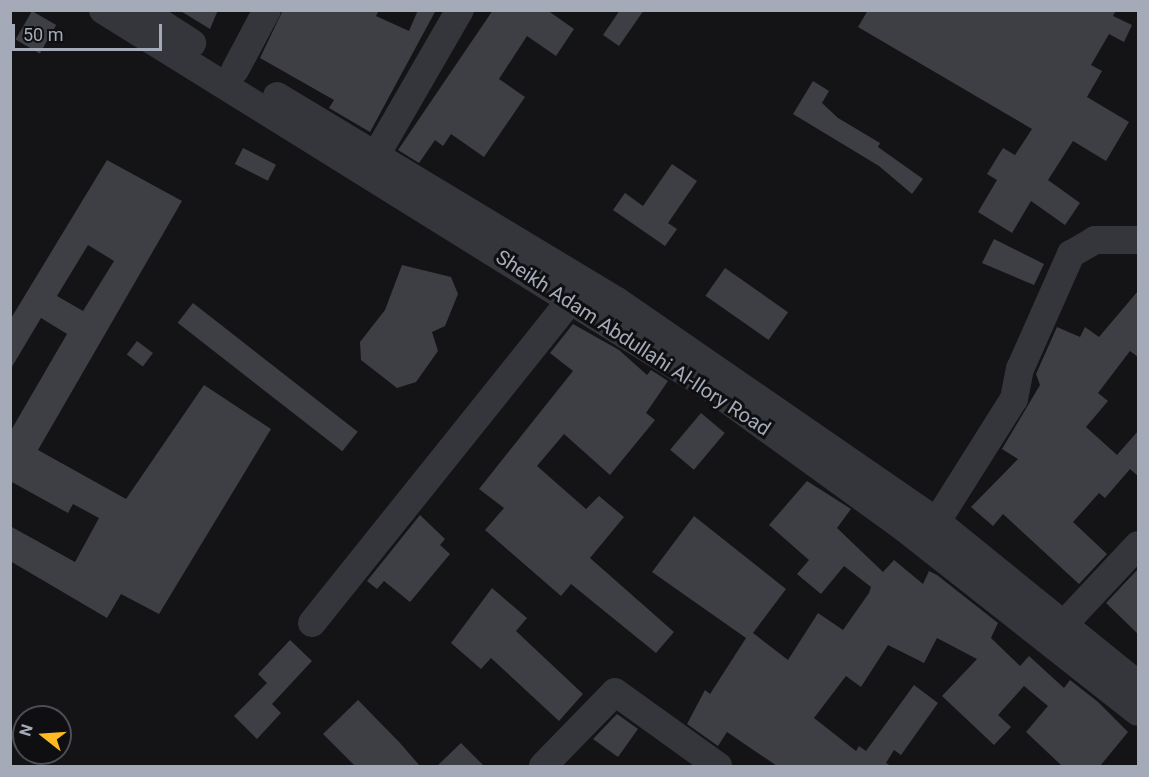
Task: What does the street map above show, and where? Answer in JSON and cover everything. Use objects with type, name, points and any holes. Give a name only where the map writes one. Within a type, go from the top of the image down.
[{"type":"street","name":"Sheikh Adam Abdullahi Al-Ilory Road","points":[[103,10],[572,299],[711,388],[1066,622],[1138,685]]},
{"type":"street","name":"Sheikh Adam Abdullahi Al-Ilory Road","points":[[141,10],[375,157],[617,301],[930,532],[1138,712]]},
{"type":"street","points":[[235,70],[267,10]]},
{"type":"street","points":[[375,157],[460,10]]},
{"type":"street","points":[[930,532],[1014,399],[1020,369],[1071,254],[1095,240],[1138,240]]},
{"type":"street","points":[[312,623],[572,299]]},
{"type":"street","points":[[1066,622],[1138,544]]},
{"type":"street","points":[[543,766],[615,692],[718,766]]},
{"type":"building","points":[[179,10],[218,10],[210,29]]},
{"type":"building","points":[[283,10],[379,10],[376,16],[409,31],[418,10],[436,10],[370,132],[329,108],[334,100],[260,58]]},
{"type":"building","points":[[493,10],[547,10],[574,29],[556,56],[527,36],[499,79],[525,97],[484,157],[451,134],[443,146],[435,140],[419,163],[398,150]]},
{"type":"building","points":[[620,10],[644,10],[619,46],[603,35]]},
{"type":"building","points":[[868,10],[1116,10],[1113,16],[1132,25],[1124,42],[1109,34],[1091,65],[1102,71],[1087,97],[1129,122],[1106,161],[1073,141],[1048,180],[1080,203],[1065,225],[1031,201],[1012,233],[978,212],[997,180],[987,174],[1003,148],[1015,155],[1032,129],[858,27]]},
{"type":"building","points":[[32,11],[56,25],[40,54],[16,40]]},
{"type":"building","points":[[813,81],[829,91],[822,103],[838,118],[880,143],[878,147],[923,179],[912,194],[879,166],[793,114]]},
{"type":"building","points":[[243,148],[276,165],[268,181],[235,164]]},
{"type":"building","points":[[107,160],[182,201],[38,450],[126,499],[204,385],[271,429],[159,614],[121,594],[107,618],[10,561],[10,526],[75,562],[99,518],[73,504],[68,513],[10,481],[10,432],[67,334],[41,318],[10,370],[10,320]],"holes":[[[88,245],[114,261],[83,311],[57,296]]]},
{"type":"building","points":[[672,164],[697,181],[668,223],[677,229],[665,246],[613,210],[625,193],[643,206]]},
{"type":"building","points":[[994,239],[1044,264],[1034,285],[982,263]]},
{"type":"building","points":[[402,265],[451,277],[458,294],[445,326],[432,332],[438,351],[416,382],[397,388],[361,360],[360,342],[385,310]]},
{"type":"building","points":[[725,268],[788,312],[769,340],[705,296]]},
{"type":"building","points":[[1138,291],[1138,357],[1130,351],[1098,393],[1108,401],[1086,427],[1117,455],[1138,431],[1138,476],[1130,469],[1105,498],[1099,493],[1073,522],[1107,554],[1079,584],[1003,514],[993,526],[971,507],[1018,459],[1002,449],[1040,385],[1036,374],[1057,327],[1080,337],[1085,327],[1099,337]]},
{"type":"building","points":[[193,303],[358,432],[342,451],[178,323]]},
{"type":"building","points":[[573,324],[619,350],[647,375],[651,370],[668,381],[646,413],[655,420],[610,475],[564,434],[537,466],[586,509],[599,496],[624,517],[590,558],[674,632],[656,653],[571,584],[561,596],[485,530],[504,508],[479,489],[573,371],[550,353]]},
{"type":"building","points":[[137,341],[153,353],[143,367],[127,355]]},
{"type":"building","points":[[701,413],[725,433],[694,470],[670,450]]},
{"type":"building","points":[[807,481],[851,509],[837,528],[883,572],[894,560],[923,584],[929,571],[937,575],[998,623],[991,638],[1020,666],[1029,656],[1064,688],[1070,680],[1098,702],[1128,732],[1100,766],[1062,766],[1026,732],[1048,706],[1024,686],[998,715],[1011,727],[994,745],[942,696],[977,659],[937,638],[924,663],[888,645],[861,687],[846,676],[814,718],[856,751],[859,746],[866,751],[914,685],[938,703],[901,755],[894,750],[886,763],[891,766],[777,766],[727,732],[718,746],[687,724],[705,690],[710,694],[746,638],[652,572],[694,516],[786,589],[753,633],[788,660],[818,613],[843,630],[869,593],[871,587],[844,566],[821,594],[797,574],[809,560],[769,525]]},
{"type":"building","points":[[420,515],[445,539],[440,545],[450,554],[410,602],[384,581],[377,589],[367,581]]},
{"type":"building","points":[[1138,569],[1138,634],[1106,603]]},
{"type":"building","points":[[492,588],[527,618],[516,631],[583,694],[559,721],[491,658],[481,669],[451,643]]},
{"type":"building","points":[[290,640],[312,661],[272,704],[281,713],[257,739],[234,716],[267,683],[258,674]]},
{"type":"building","points":[[358,700],[420,766],[355,766],[323,734]]},
{"type":"building","points":[[617,714],[638,729],[618,757],[593,739]]},
{"type":"building","points":[[461,743],[484,766],[437,766]]}]
